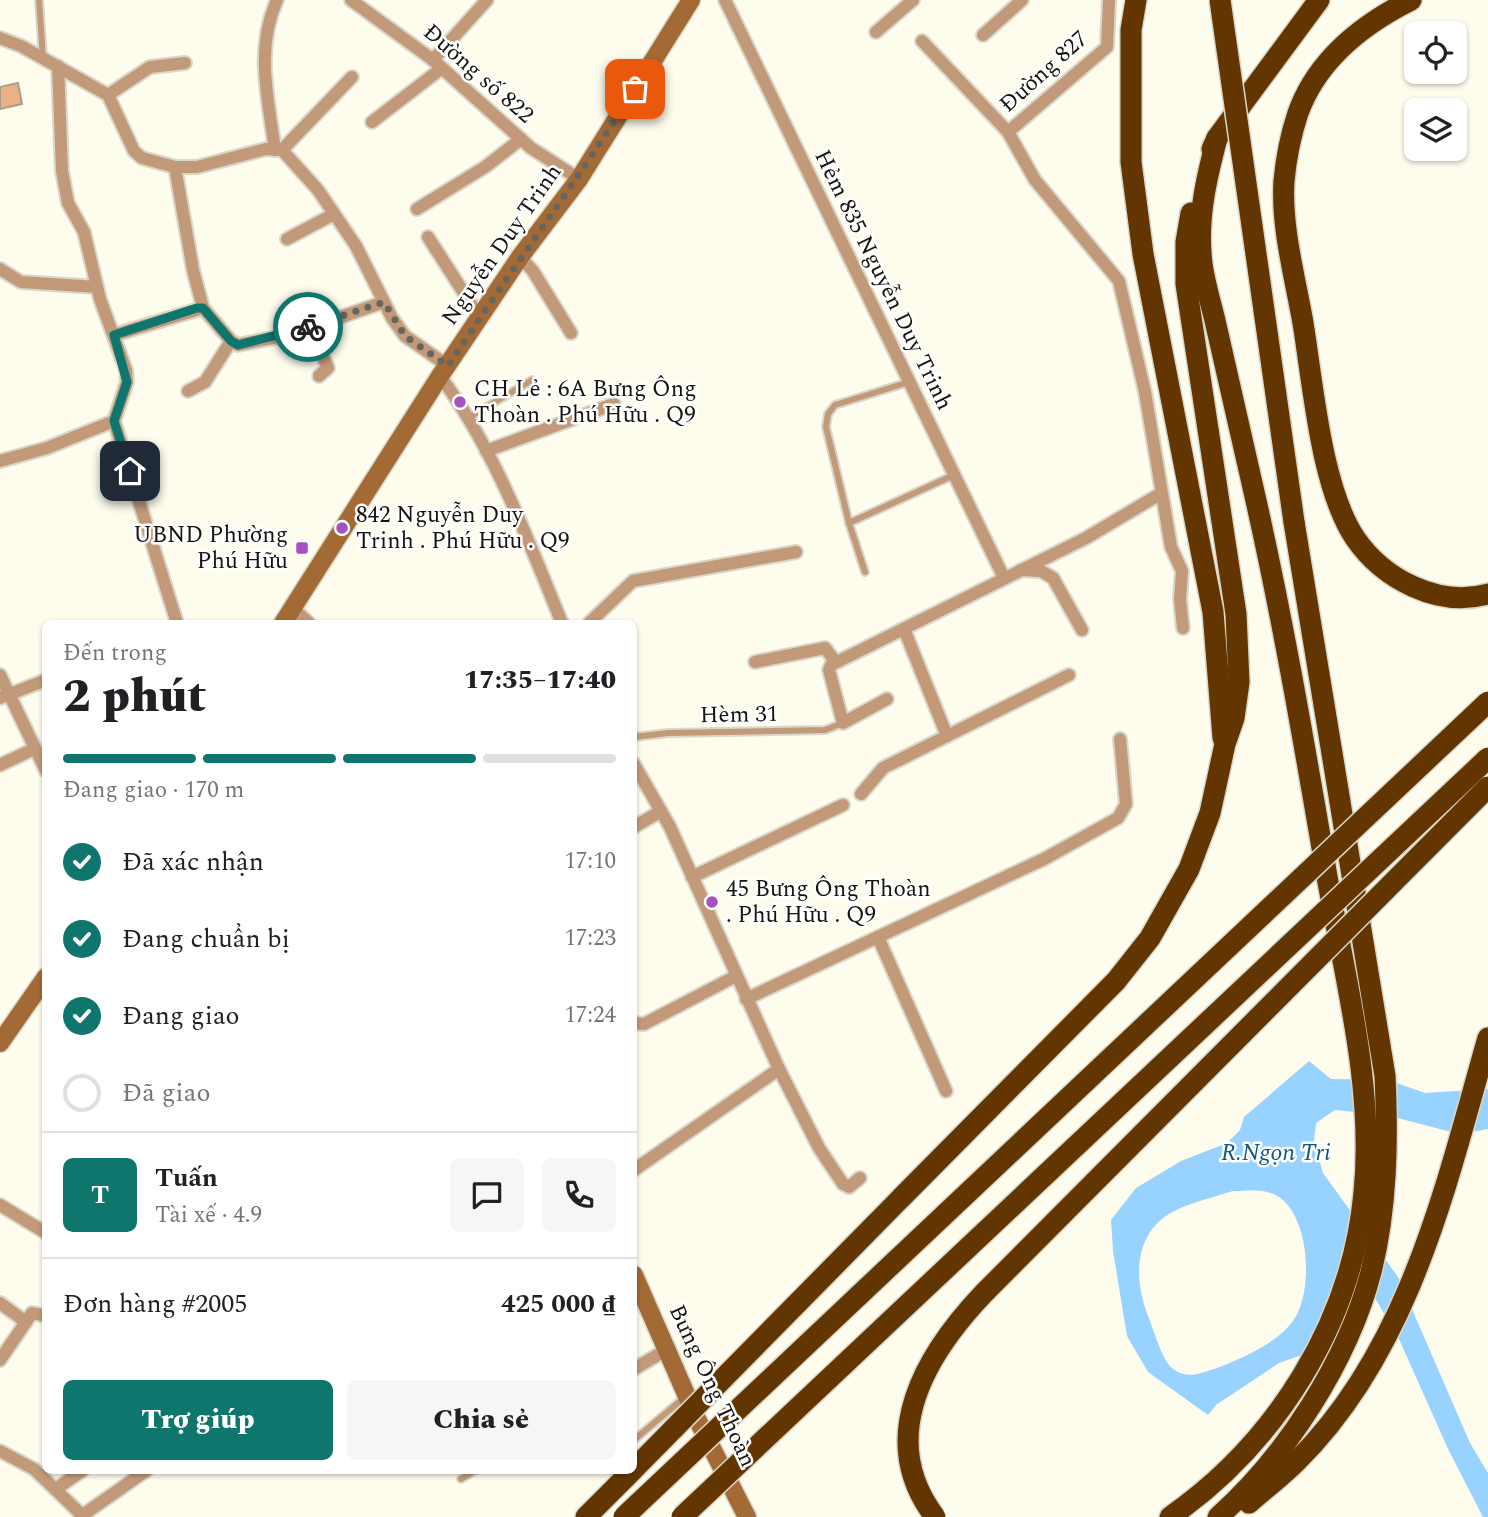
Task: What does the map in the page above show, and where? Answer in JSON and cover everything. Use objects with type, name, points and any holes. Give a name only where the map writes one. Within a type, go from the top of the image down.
[{"type":"highway","points":[[1136,0],[1131,30],[1131,162],[1143,254],[1213,612],[1221,685],[1220,724],[1225,744]]},
{"type":"highway","points":[[1217,1517],[1241,1496],[1283,1445],[1320,1392],[1350,1330],[1371,1273],[1387,1161],[1385,1076],[1294,522],[1220,0]]},
{"type":"highway","points":[[637,1465],[1116,981],[1150,938],[1189,869],[1210,813],[1238,698],[1236,614],[1186,284],[1186,242],[1198,182],[1217,138],[1319,0]]},
{"type":"highway","points":[[1411,0],[1379,16],[1349,39],[1318,75],[1305,99],[1290,145],[1284,183],[1288,236],[1327,464],[1353,536],[1370,558],[1391,576],[1421,590],[1451,597],[1488,594]]},
{"type":"highway","points":[[1170,1517],[1209,1487],[1262,1433],[1289,1398],[1312,1360],[1331,1319],[1353,1247],[1364,1194],[1365,1122],[1360,1070],[1269,557],[1201,256],[1205,184],[1217,138]]},
{"type":"highway","points":[[624,1517],[1488,702]]},
{"type":"highway","points":[[682,1517],[1488,758]]},
{"type":"highway","points":[[935,1517],[916,1486],[909,1459],[908,1431],[914,1397],[928,1363],[945,1337],[984,1293],[1488,787]]},
{"type":"highway","points":[[1229,1517],[1298,1460],[1343,1405],[1382,1342],[1433,1228],[1488,1038]]},
{"type":"highway","points":[[586,1517],[628,1474]]},
{"type":"main road","name":"Nguyễn Duy Trinh","points":[[288,615],[520,257],[579,179],[691,0]]},
{"type":"main road","points":[[0,1043],[42,983]]},
{"type":"main road","name":"Bưng Ông Thoàn","points":[[637,1282],[687,1396],[747,1517]]},
{"type":"street","points":[[277,0],[270,17],[262,58],[278,150],[317,190],[356,246],[384,302],[405,336],[444,371],[514,504],[561,620]]},
{"type":"street","name":"Đường số 822","points":[[351,0],[437,64],[521,139],[579,179]]},
{"type":"street","points":[[372,122],[437,64],[487,0]]},
{"type":"street","name":"Hẻm 835 Nguyễn Duy Trinh","points":[[725,0],[1004,578]]},
{"type":"street","points":[[876,32],[913,0]]},
{"type":"street","points":[[983,35],[1022,0]]},
{"type":"street","points":[[1098,0],[1109,5]]},
{"type":"street","name":"Đường 827","points":[[1008,132],[1107,47],[1109,5]]},
{"type":"street","points":[[0,38],[43,58],[108,95],[134,151],[142,158],[175,167],[197,167],[278,150],[352,77]]},
{"type":"street","points":[[922,41],[1008,132],[1035,180],[1119,281],[1145,392],[1171,547],[1182,571],[1180,599],[1183,628]]},
{"type":"street","points":[[108,95],[150,67],[185,63]]},
{"type":"street","points":[[58,66],[62,171],[68,203],[84,232],[97,287],[127,382],[114,421],[176,620]]},
{"type":"street","points":[[417,209],[494,161],[521,139]]},
{"type":"street","points":[[175,167],[192,270],[203,308],[231,341],[238,345],[258,342],[384,302]]},
{"type":"street","points":[[287,240],[334,215]]},
{"type":"street","points":[[428,237],[480,318]]},
{"type":"street","points":[[520,257],[533,271],[571,333]]},
{"type":"street","points":[[0,269],[28,283],[97,287]]},
{"type":"street","points":[[114,335],[203,308]]},
{"type":"street","points":[[310,327],[328,368],[319,376]]},
{"type":"street","points":[[188,391],[205,382],[231,341]]},
{"type":"street","points":[[486,451],[614,404]]},
{"type":"street","points":[[0,461],[47,448],[114,421]]},
{"type":"street","points":[[887,699],[843,723],[829,670],[835,661],[1086,538],[1160,494]]},
{"type":"street","points":[[592,620],[633,581],[796,552]]},
{"type":"street","points":[[1021,570],[1041,571],[1053,578],[1082,630]]},
{"type":"street","points":[[904,629],[947,736]]},
{"type":"street","points":[[755,662],[825,648],[835,661]]},
{"type":"street","points":[[0,675],[4,696],[42,764]]},
{"type":"street","points":[[861,794],[883,768],[1069,675]]},
{"type":"street","points":[[4,696],[42,682]]},
{"type":"street","points":[[747,999],[1044,859],[1118,818],[1126,804],[1120,740]]},
{"type":"street","points":[[0,765],[34,749]]},
{"type":"street","points":[[637,769],[661,810],[779,1069],[819,1148],[844,1184],[849,1186],[860,1178]]},
{"type":"street","points":[[692,877],[843,805]]},
{"type":"street","points":[[637,825],[661,810]]},
{"type":"street","points":[[878,937],[946,1091]]},
{"type":"street","points":[[637,1024],[644,1024],[736,976]]},
{"type":"street","points":[[637,1168],[779,1069]]},
{"type":"street","points":[[0,1205],[42,1231]]},
{"type":"street","points":[[0,1303],[26,1322]]},
{"type":"street","points":[[0,1360],[32,1313],[42,1315]]},
{"type":"street","points":[[637,1367],[666,1350]]},
{"type":"street","points":[[0,1451],[34,1469],[83,1516],[141,1474]]},
{"type":"street","points":[[56,1489],[77,1474]]},
{"type":"lane","points":[[39,0],[43,58]]},
{"type":"lane","points":[[468,418],[532,380]]},
{"type":"lane","points":[[866,572],[849,523],[826,427],[828,414],[835,405],[909,382]]},
{"type":"lane","points":[[849,523],[954,475]]},
{"type":"lane","name":"Hèm 31","points":[[637,737],[668,733],[825,730],[843,723]]},
{"type":"lane","points":[[637,1438],[687,1396]]},
{"type":"lane","points":[[461,1479],[469,1474]]},
{"type":"water","name":"R.Ngọn Tri","points":[[1309,1061],[1331,1079],[1388,1080],[1425,1093],[1488,1089],[1488,1129],[1459,1134],[1386,1115],[1335,1110],[1316,1123],[1314,1141],[1323,1173],[1398,1277],[1470,1443],[1488,1473],[1488,1517],[1483,1517],[1448,1449],[1399,1339],[1375,1298],[1368,1295],[1302,1355],[1279,1363],[1216,1405],[1208,1415],[1148,1372],[1127,1336],[1113,1251],[1111,1220],[1136,1188],[1181,1161],[1227,1143],[1240,1130],[1244,1117]],"holes":[[[1233,1191],[1263,1191],[1274,1194],[1289,1207],[1303,1238],[1306,1256],[1306,1275],[1300,1308],[1286,1329],[1259,1349],[1217,1368],[1184,1374],[1173,1369],[1165,1360],[1145,1308],[1140,1281],[1141,1253],[1146,1240],[1163,1218],[1197,1202]]]},
{"type":"building","points":[[18,83],[22,104],[0,109],[0,87]]},
{"type":"way so far","points":[[308,327],[384,302],[405,336],[448,366],[520,257],[579,179],[635,89]]},
{"type":"place","name":"CH Lẻ : 6A Bưng Ông Thoàn . Phú Hữu . Q9","points":[[460,402]]},
{"type":"place","name":"842 Nguyễn Duy Trinh . Phú Hữu . Q9","points":[[342,528]]},
{"type":"place","name":"UBND Phường Phú Hữu","points":[[302,548]]},
{"type":"place","name":"45 Bưng Ông Thoàn . Phú Hữu . Q9","points":[[712,902]]},
{"type":"route","points":[[130,471],[114,421],[127,382],[126,370],[114,335],[197,308],[203,308],[231,341],[238,345],[292,334],[308,327]]}]
